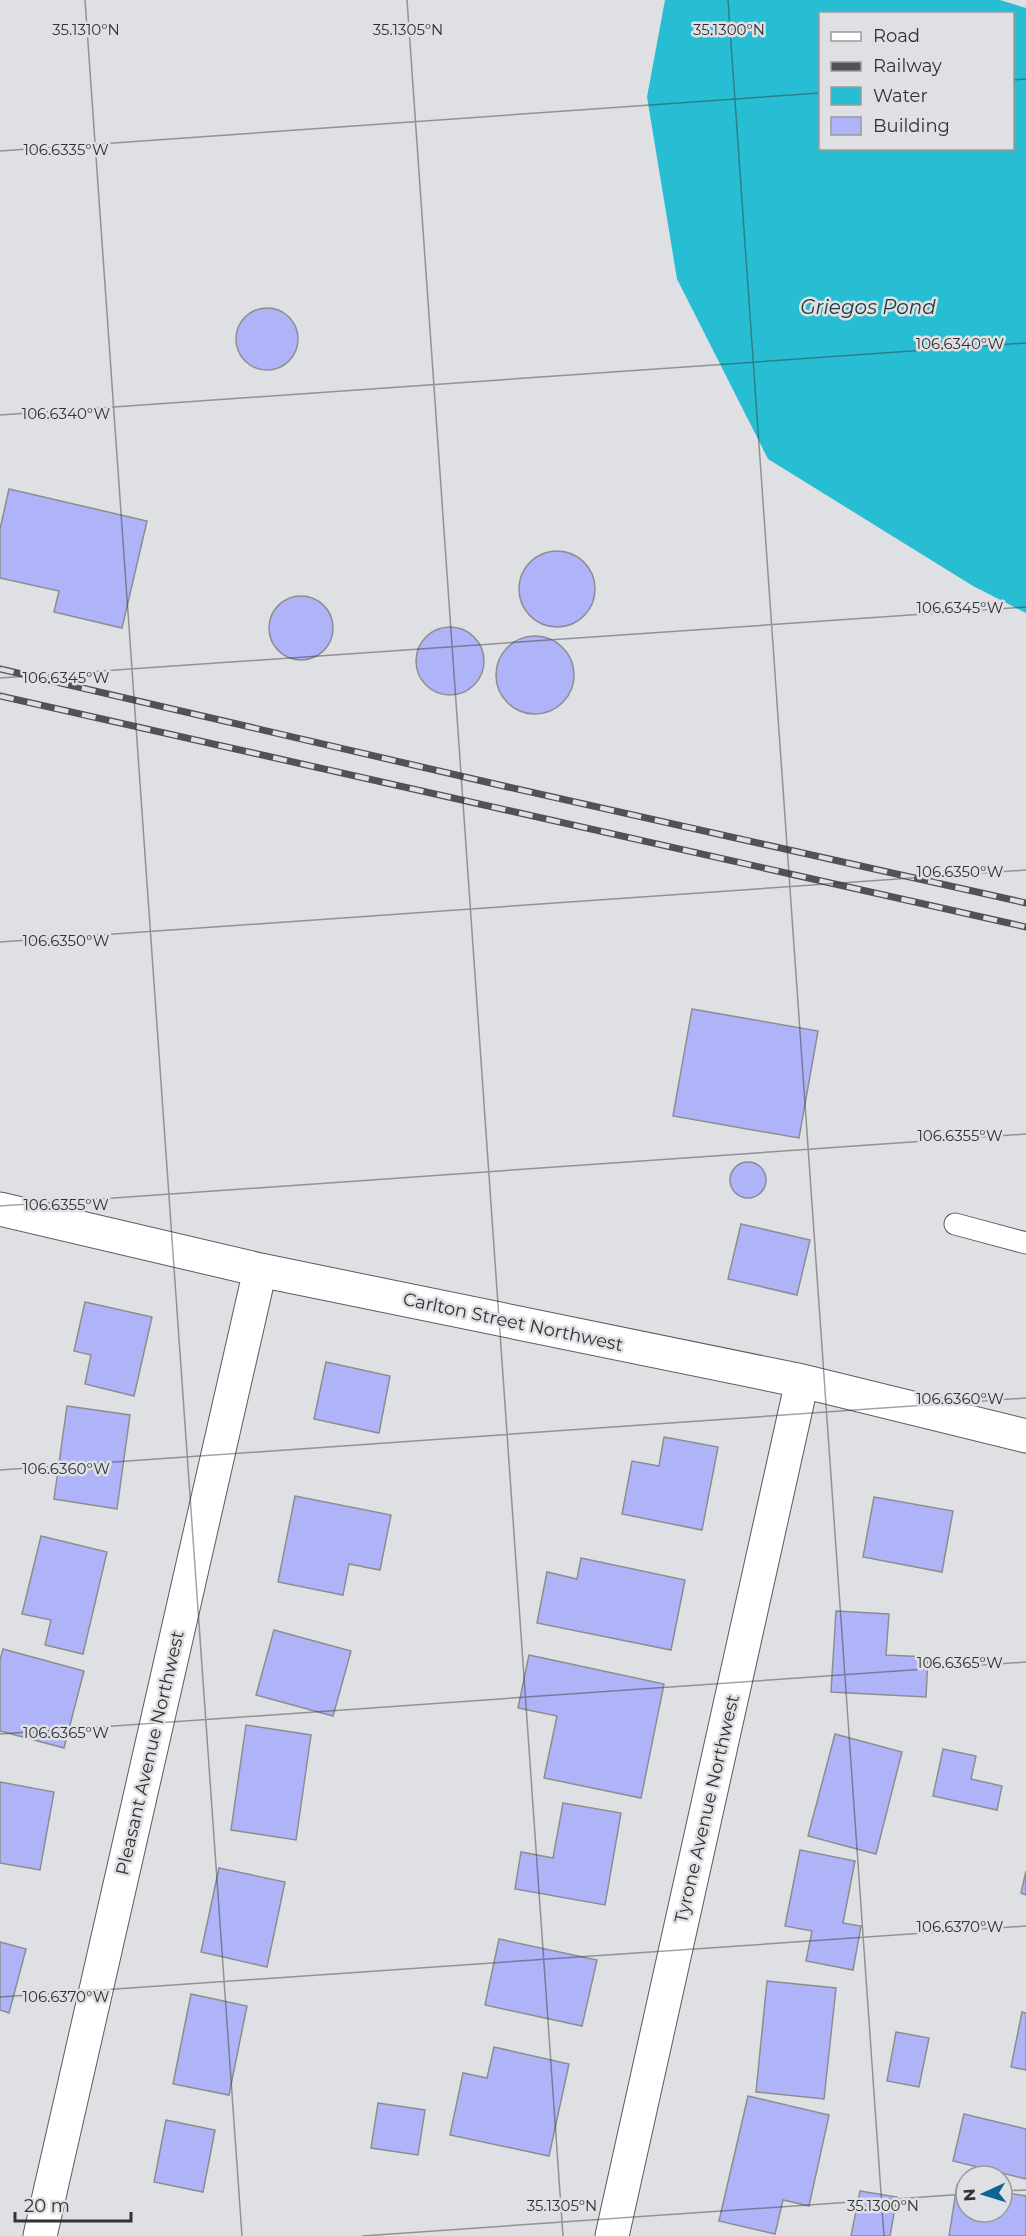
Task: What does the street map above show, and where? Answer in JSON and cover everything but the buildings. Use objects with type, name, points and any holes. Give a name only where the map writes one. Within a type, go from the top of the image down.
[{"type":"street","name":"Carlton Street Northwest","points":[[0,1209],[260,1270],[802,1381],[1026,1437]]},
{"type":"street","name":"Pleasant Avenue Northwest","points":[[40,2236],[260,1270]]},
{"type":"street","name":"Tyrone Avenue Northwest","points":[[612,2236],[802,1381]]},
{"type":"lane","points":[[955,1224],[1026,1243]]},
{"type":"water","name":"Griegos Pond","points":[[665,0],[1000,0],[1026,8],[1026,613],[973,586],[768,459],[677,279],[647,97]]},
{"type":"railway","points":[[0,669],[508,787],[1026,903]]},
{"type":"railway","points":[[0,696],[1026,927]]}]
